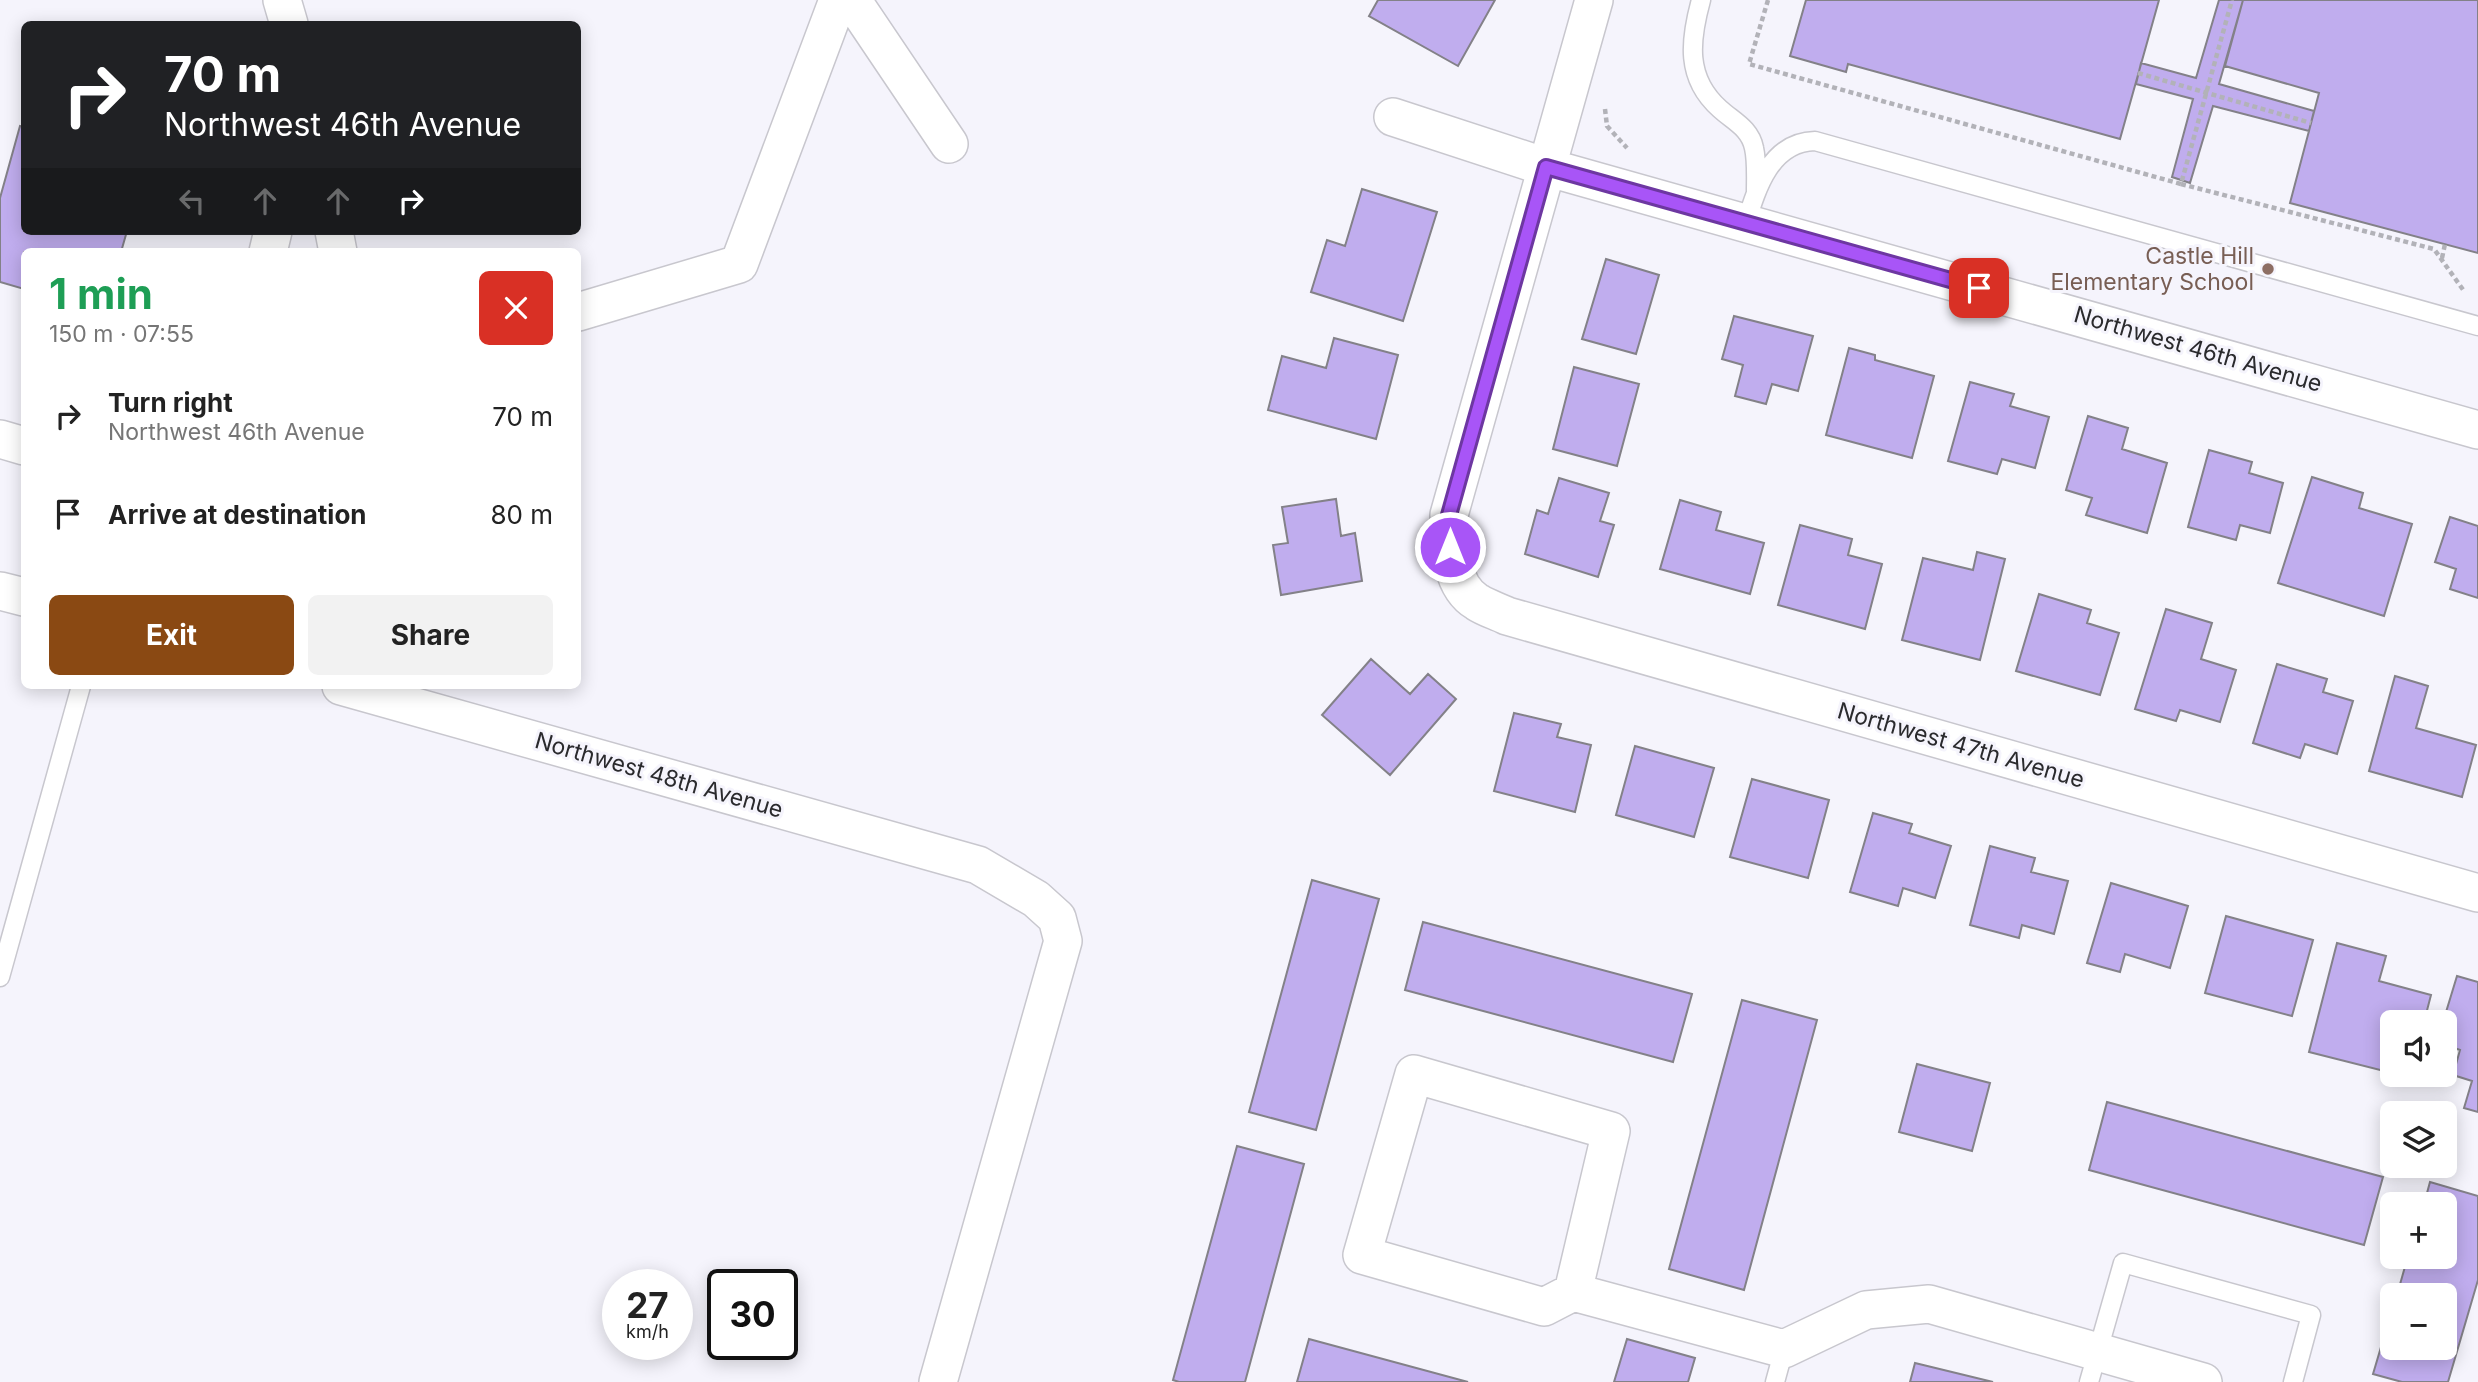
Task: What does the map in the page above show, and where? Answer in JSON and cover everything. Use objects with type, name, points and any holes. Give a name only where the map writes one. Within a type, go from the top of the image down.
[{"type":"street","points":[[282,0],[288,21]]},
{"type":"street","points":[[581,311],[739,264],[838,0]]},
{"type":"street","points":[[852,0],[949,144]]},
{"type":"street","points":[[1546,167],[1594,0]]},
{"type":"street","name":"Northwest 46th Avenue","points":[[1393,117],[1546,167],[1751,207],[2478,430]]},
{"type":"street","name":"Northwest 47th Avenue","points":[[1546,167],[1449,515],[1450,547],[1457,577],[1474,601],[1507,616],[2478,893]]},
{"type":"street","points":[[0,439],[21,445]]},
{"type":"street","points":[[0,591],[21,596]]},
{"type":"street","name":"Northwest 48th Avenue","points":[[352,689],[978,864],[1036,899],[1056,918],[1063,941],[938,1382]]},
{"type":"street","points":[[1573,1292],[1612,1131],[1414,1074],[1362,1255],[1544,1307],[1573,1292],[1780,1366],[1866,1310],[1929,1304],[2093,1367],[2203,1382]]},
{"type":"lane","points":[[1701,0],[1690,46],[1704,93],[1721,110],[1740,123],[1754,147],[1751,207]]},
{"type":"lane","points":[[1751,207],[1772,163],[1786,148],[1800,141],[1815,141],[2478,326]]},
{"type":"lane","points":[[0,976],[80,689]]},
{"type":"lane","points":[[2093,1367],[2123,1263],[2311,1315],[2293,1382]]},
{"type":"path","points":[[1768,0],[1749,64],[2181,184],[2434,248],[2467,295]]},
{"type":"path","points":[[2181,184],[2232,0]]},
{"type":"path","points":[[2138,73],[2311,123]]},
{"type":"path","points":[[1604,104],[1607,126],[1630,152]]},
{"type":"path","points":[[2442,258],[2445,244]]},
{"type":"building","points":[[1378,0],[1495,0],[1458,66],[1369,16]]},
{"type":"building","points":[[1806,0],[2159,0],[2120,139],[1848,64],[1846,72],[1790,56]]},
{"type":"building","points":[[2219,0],[2243,0],[2219,84],[2314,111],[2309,131],[2213,106],[2190,183],[2172,177],[2193,99],[2136,84],[2141,63],[2196,78]]},
{"type":"building","points":[[2243,0],[2478,0],[2478,253],[2290,203],[2319,93],[2225,66]]},
{"type":"building","points":[[21,126],[21,235],[126,235],[122,248],[21,248],[21,288],[0,282],[0,198]]},
{"type":"building","points":[[1362,189],[1437,212],[1403,321],[1311,292],[1327,240],[1345,246]]},
{"type":"building","points":[[1606,259],[1659,275],[1636,354],[1582,339]]},
{"type":"building","points":[[1734,316],[1813,336],[1798,391],[1772,384],[1766,404],[1735,396],[1743,365],[1722,359]]},
{"type":"building","points":[[1334,338],[1398,355],[1376,439],[1268,410],[1282,356],[1326,368]]},
{"type":"building","points":[[1849,348],[1875,355],[1875,360],[1934,376],[1912,458],[1826,435]]},
{"type":"building","points":[[1574,367],[1639,384],[1617,466],[1553,449]]},
{"type":"building","points":[[1970,382],[2014,394],[2010,406],[2049,417],[2035,468],[2002,459],[1997,474],[1948,461]]},
{"type":"building","points":[[2088,416],[2128,428],[2122,449],[2167,463],[2147,533],[2086,515],[2092,498],[2066,490]]},
{"type":"building","points":[[2209,450],[2252,462],[2249,473],[2283,483],[2270,533],[2240,525],[2236,540],[2188,527]]},
{"type":"building","points":[[2312,477],[2363,493],[2359,508],[2412,524],[2384,616],[2278,583]]},
{"type":"building","points":[[1559,478],[1609,493],[1600,521],[1614,525],[1598,577],[1525,554],[1537,510],[1548,514]]},
{"type":"building","points":[[1336,499],[1341,536],[1355,533],[1362,581],[1281,595],[1273,545],[1288,543],[1282,507]]},
{"type":"building","points":[[1680,500],[1721,512],[1716,530],[1764,543],[1750,594],[1660,569]]},
{"type":"building","points":[[2450,517],[2478,526],[2478,598],[2450,589],[2456,569],[2435,562]]},
{"type":"building","points":[[1800,525],[1852,539],[1848,555],[1882,564],[1865,629],[1778,605]]},
{"type":"building","points":[[1977,552],[2005,559],[1980,660],[1902,640],[1923,558],[1973,570]]},
{"type":"building","points":[[2039,594],[2091,610],[2087,623],[2119,633],[2100,695],[2016,671]]},
{"type":"building","points":[[2166,609],[2212,623],[2201,659],[2236,670],[2220,722],[2180,710],[2176,721],[2135,709]]},
{"type":"building","points":[[1371,659],[1410,694],[1428,674],[1456,699],[1390,775],[1322,715]]},
{"type":"building","points":[[2277,664],[2327,679],[2323,692],[2353,701],[2337,754],[2305,744],[2300,758],[2253,743]]},
{"type":"building","points":[[2395,676],[2428,686],[2416,728],[2476,745],[2462,797],[2369,771]]},
{"type":"building","points":[[1514,713],[1561,724],[1557,737],[1591,745],[1575,812],[1494,791]]},
{"type":"building","points":[[1635,746],[1714,768],[1694,837],[1616,815]]},
{"type":"building","points":[[1752,779],[1829,800],[1808,878],[1730,857]]},
{"type":"building","points":[[1873,813],[1912,824],[1909,833],[1951,846],[1935,898],[1903,888],[1898,906],[1850,892]]},
{"type":"building","points":[[1990,846],[2035,858],[2031,872],[2068,881],[2054,934],[2022,925],[2019,938],[1970,925]]},
{"type":"building","points":[[1312,880],[1379,899],[1316,1130],[1249,1112]]},
{"type":"building","points":[[2111,883],[2188,906],[2170,968],[2125,954],[2120,972],[2087,963]]},
{"type":"building","points":[[2226,916],[2313,940],[2292,1016],[2205,993]]},
{"type":"building","points":[[1423,922],[1692,994],[1673,1062],[1405,990]]},
{"type":"building","points":[[2337,943],[2386,956],[2379,981],[2431,995],[2427,1010],[2380,1010],[2380,1070],[2309,1052]]},
{"type":"building","points":[[2457,976],[2478,982],[2478,1112],[2464,1108],[2472,1081],[2457,1076],[2460,1050],[2457,1049],[2457,1010],[2447,1010]]},
{"type":"building","points":[[1742,1000],[1817,1020],[1744,1290],[1669,1269]]},
{"type":"building","points":[[1917,1064],[1990,1083],[1972,1151],[1899,1132]]},
{"type":"building","points":[[2107,1102],[2383,1178],[2364,1245],[2089,1170]]},
{"type":"building","points":[[1237,1146],[1304,1164],[1245,1382],[1179,1382],[1173,1380]]},
{"type":"building","points":[[2430,1182],[2478,1196],[2478,1280],[2457,1351],[2457,1283],[2400,1283],[2404,1269],[2457,1269],[2457,1192],[2427,1192]]},
{"type":"building","points":[[1309,1339],[1468,1382],[1297,1382]]},
{"type":"building","points":[[1627,1339],[1695,1358],[1688,1382],[1614,1382]]},
{"type":"building","points":[[2380,1350],[2380,1360],[2454,1360],[2448,1382],[2402,1382],[2373,1374]]},
{"type":"building","points":[[1915,1363],[1993,1382],[1910,1382]]},
{"type":"place","name":"Castle Hill Elementary School","points":[[2268,269]]},
{"type":"route","points":[[1450,547],[1449,515],[1546,167],[1979,288]]}]
